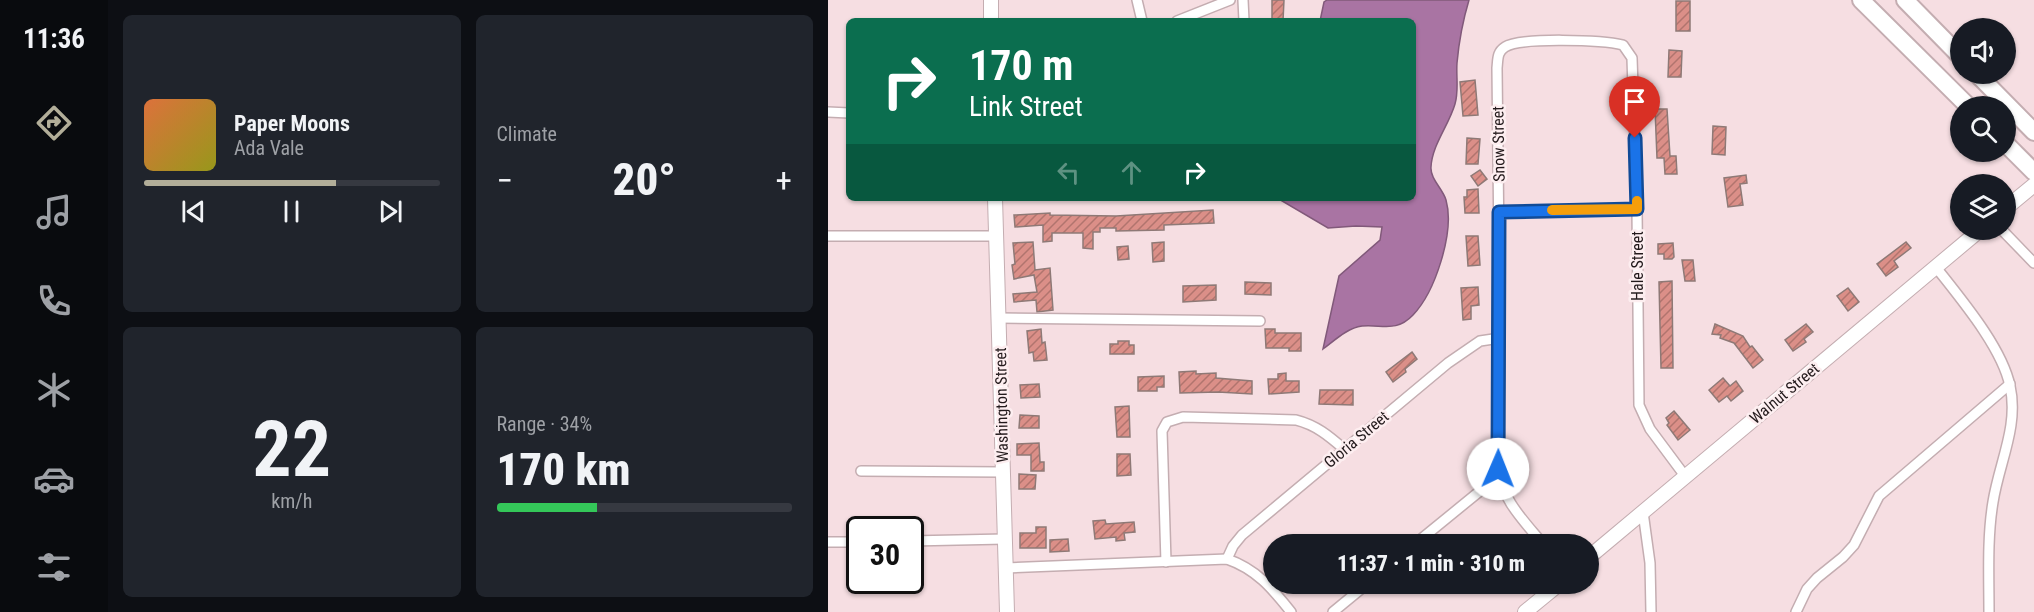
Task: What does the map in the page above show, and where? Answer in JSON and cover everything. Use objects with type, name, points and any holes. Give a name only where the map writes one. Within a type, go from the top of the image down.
[{"type":"highway","points":[[1862,0],[1958,96]]},
{"type":"highway","points":[[1905,0],[1950,46]]},
{"type":"highway","points":[[1987,84],[2034,132]]},
{"type":"highway","points":[[2016,154],[2034,172]]},
{"type":"main road","points":[[990,0],[991,18]]},
{"type":"main road","points":[[2016,200],[2034,185]]},
{"type":"main road","name":"Washington Street","points":[[995,201],[1008,612]]},
{"type":"main road","name":"Walnut Street","points":[[1599,549],[1968,240]]},
{"type":"main road","points":[[1525,612],[1547,594]]},
{"type":"street","points":[[1137,0],[1141,18]]},
{"type":"street","points":[[1185,18],[1230,0]]},
{"type":"street","points":[[1243,0],[1244,18]]},
{"type":"street","name":"Snow Street","points":[[1535,534],[1516,511],[1500,482],[1498,469],[1500,338],[1498,53],[1513,43],[1525,42],[1623,45]]},
{"type":"street","name":"Hale Street","points":[[1623,45],[1628,50],[1634,67],[1639,405],[1650,429],[1685,476]]},
{"type":"street","points":[[828,112],[846,112]]},
{"type":"street","points":[[1499,212],[1637,209]]},
{"type":"street","points":[[828,236],[996,236]]},
{"type":"street","points":[[2012,240],[2034,263]]},
{"type":"street","points":[[1935,266],[1993,347],[2010,384],[2013,408],[2011,433],[1992,504],[1989,612]]},
{"type":"street","points":[[999,318],[1260,321]]},
{"type":"street","name":"Gloria Street","points":[[1227,559],[1233,546],[1242,535],[1344,448],[1467,349],[1480,341],[1500,338]]},
{"type":"street","points":[[1796,612],[1807,589],[1816,578],[1843,557],[1854,545],[1879,496],[2010,384]]},
{"type":"street","points":[[1166,562],[1162,431],[1167,422],[1183,417],[1296,420],[1309,423],[1344,448]]},
{"type":"street","points":[[861,471],[1002,472]]},
{"type":"street","points":[[1427,534],[1480,491],[1500,482]]},
{"type":"street","points":[[1643,512],[1650,563],[1651,612]]},
{"type":"street","points":[[924,541],[1005,539]]},
{"type":"street","points":[[828,542],[846,542]]},
{"type":"street","points":[[1006,568],[1227,559],[1249,568],[1263,578],[1291,612]]},
{"type":"street","points":[[1333,612],[1355,594]]},
{"type":"shaded area","points":[[1327,0],[1469,0],[1459,47],[1456,99],[1432,159],[1432,176],[1446,200],[1448,228],[1441,261],[1429,292],[1407,321],[1395,326],[1356,327],[1323,349],[1339,276],[1380,240],[1382,227],[1328,228],[1282,201],[1416,201],[1416,18],[1321,18],[1324,2]]},
{"type":"building","points":[[1272,0],[1284,0],[1283,18],[1272,18]]},
{"type":"building","points":[[1676,1],[1690,1],[1690,31],[1676,31]]},
{"type":"building","points":[[1669,50],[1682,51],[1681,77],[1668,77]]},
{"type":"building","points":[[1475,80],[1478,115],[1463,116],[1460,82]]},
{"type":"building","points":[[1655,109],[1667,109],[1670,156],[1676,156],[1677,174],[1665,174],[1664,158],[1657,158]]},
{"type":"building","points":[[1713,126],[1726,127],[1725,155],[1712,154]]},
{"type":"building","points":[[1467,138],[1480,139],[1478,164],[1466,164]]},
{"type":"building","points":[[1480,170],[1487,179],[1478,186],[1471,176]]},
{"type":"building","points":[[1746,175],[1747,183],[1740,184],[1743,205],[1728,207],[1724,178]]},
{"type":"building","points":[[1478,189],[1479,213],[1465,213],[1464,197],[1467,197],[1467,190]]},
{"type":"building","points":[[1213,210],[1214,223],[1164,225],[1164,230],[1116,231],[1116,228],[1100,228],[1100,232],[1093,232],[1093,249],[1083,248],[1083,233],[1052,233],[1052,241],[1043,242],[1043,225],[1015,227],[1014,215],[1050,213],[1050,215],[1116,216]]},
{"type":"building","points":[[1466,236],[1478,236],[1480,265],[1468,266]]},
{"type":"building","points":[[1033,242],[1035,270],[1050,268],[1053,310],[1037,312],[1036,300],[1014,302],[1013,294],[1037,292],[1034,275],[1014,279],[1012,265],[1015,264],[1013,243]]},
{"type":"building","points":[[1164,242],[1164,261],[1153,262],[1152,243]]},
{"type":"building","points":[[1906,242],[1911,248],[1894,261],[1898,267],[1886,276],[1877,264]]},
{"type":"building","points":[[1673,243],[1674,257],[1672,259],[1664,259],[1664,254],[1658,254],[1658,244]]},
{"type":"building","points":[[1128,246],[1129,259],[1118,260],[1117,247]]},
{"type":"building","points":[[1682,260],[1693,260],[1695,281],[1685,281]]},
{"type":"building","points":[[1672,281],[1673,368],[1661,368],[1659,282]]},
{"type":"building","points":[[1245,282],[1271,283],[1271,295],[1245,294]]},
{"type":"building","points":[[1216,285],[1216,300],[1183,302],[1183,286]]},
{"type":"building","points":[[1478,287],[1479,305],[1471,306],[1471,319],[1463,320],[1461,288]]},
{"type":"building","points":[[1848,288],[1859,302],[1848,311],[1837,296]]},
{"type":"building","points":[[1715,324],[1743,336],[1763,360],[1753,368],[1734,343],[1720,338],[1721,335],[1712,334]]},
{"type":"building","points":[[1806,324],[1813,332],[1804,339],[1806,342],[1793,351],[1785,340]]},
{"type":"building","points":[[1041,329],[1047,360],[1034,361],[1033,352],[1029,353],[1027,331]]},
{"type":"building","points":[[1265,329],[1275,329],[1275,333],[1301,333],[1301,351],[1289,351],[1289,348],[1266,348]]},
{"type":"building","points":[[1118,341],[1129,341],[1129,345],[1134,345],[1134,354],[1110,354],[1110,344],[1118,344]]},
{"type":"building","points":[[1412,352],[1417,359],[1393,382],[1386,372]]},
{"type":"building","points":[[1196,371],[1196,374],[1216,373],[1216,378],[1252,381],[1252,394],[1180,393],[1179,372]]},
{"type":"building","points":[[1286,373],[1286,381],[1299,381],[1299,392],[1269,394],[1268,379],[1278,379],[1278,374]]},
{"type":"building","points":[[1164,376],[1164,387],[1157,387],[1157,391],[1138,391],[1138,377]]},
{"type":"building","points":[[1723,378],[1730,386],[1736,381],[1743,391],[1731,401],[1727,396],[1719,402],[1709,390]]},
{"type":"building","points":[[1039,384],[1040,397],[1021,398],[1020,385]]},
{"type":"building","points":[[1320,390],[1353,390],[1353,405],[1319,404]]},
{"type":"building","points":[[1129,406],[1130,437],[1117,437],[1115,407]]},
{"type":"building","points":[[1674,411],[1690,430],[1678,440],[1667,425],[1669,423],[1666,418]]},
{"type":"building","points":[[1020,415],[1039,416],[1039,428],[1019,428]]},
{"type":"building","points":[[1039,443],[1040,462],[1044,462],[1044,471],[1031,471],[1031,455],[1017,455],[1017,444]]},
{"type":"building","points":[[1117,454],[1130,454],[1131,475],[1117,476]]},
{"type":"building","points":[[1019,474],[1036,475],[1035,489],[1019,489]]},
{"type":"building","points":[[1105,520],[1106,524],[1134,522],[1135,532],[1124,533],[1125,540],[1116,541],[1116,537],[1095,539],[1093,521]]},
{"type":"building","points":[[1036,527],[1046,527],[1046,548],[1020,548],[1020,533],[1036,533]]},
{"type":"building","points":[[1068,539],[1069,551],[1050,552],[1050,540]]},
{"type":"slow traffic","points":[[1552,210],[1637,209],[1637,201]]},
{"type":"route","points":[[1498,469],[1499,212],[1637,209],[1635,138]]}]
